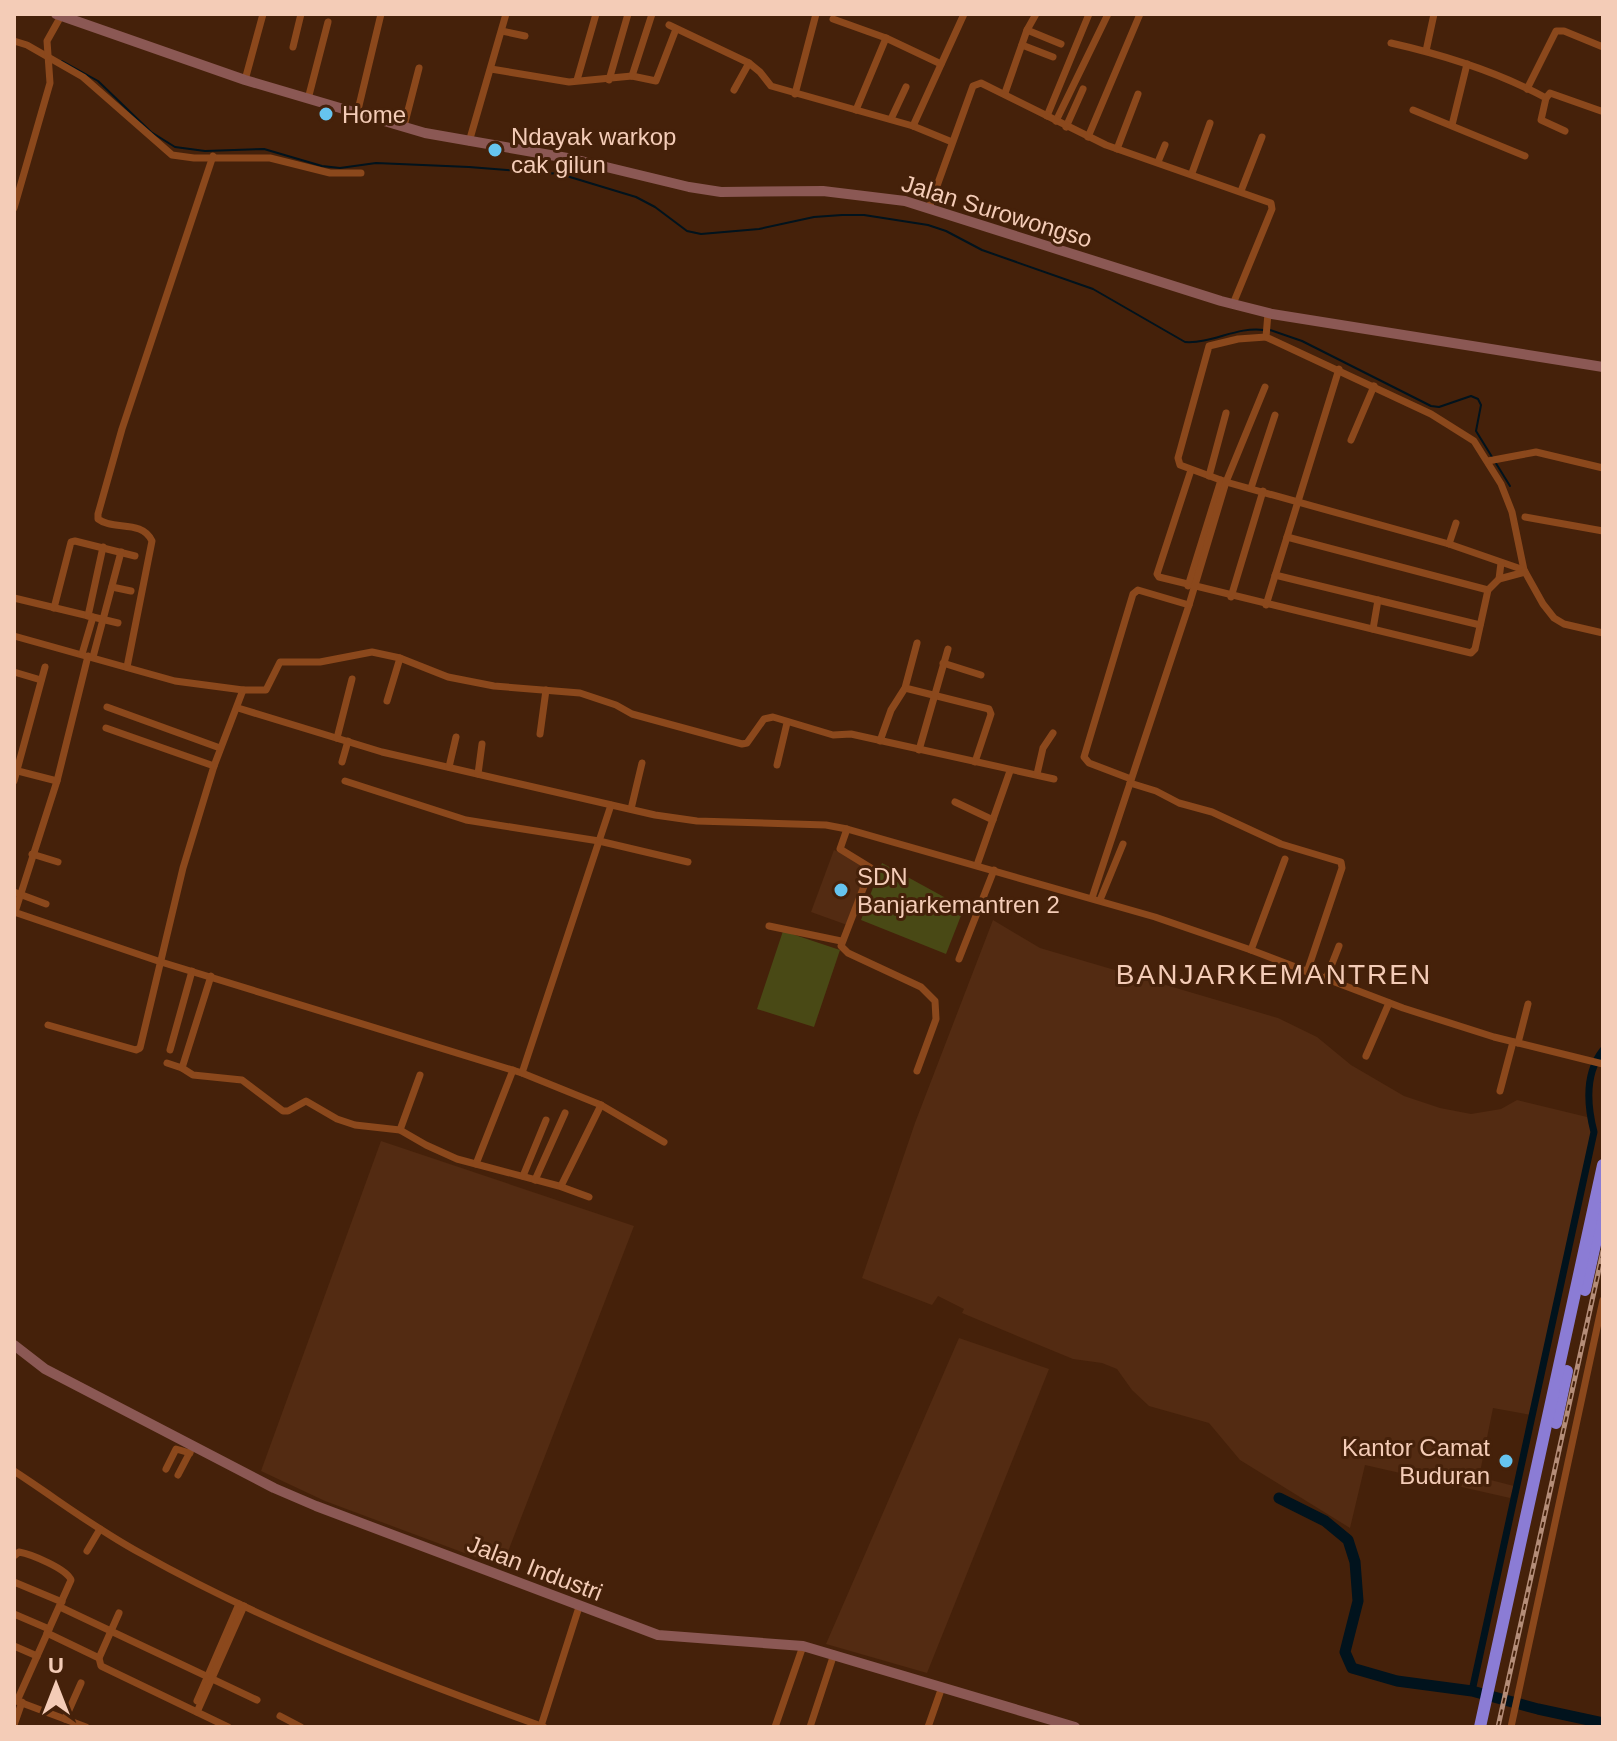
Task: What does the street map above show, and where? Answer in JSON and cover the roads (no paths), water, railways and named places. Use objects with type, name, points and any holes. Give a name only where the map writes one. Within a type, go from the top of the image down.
[{"type":"highway","points":[[1488,1727],[1489,1706],[1600,1215],[1603,1165]]},
{"type":"highway","points":[[1480,1727],[1489,1706]]},
{"type":"street","points":[[245,80],[263,14]]},
{"type":"street","points":[[293,47],[301,14]]},
{"type":"street","points":[[357,114],[381,14]]},
{"type":"street","points":[[469,142],[506,14]]},
{"type":"street","points":[[577,80],[596,14]]},
{"type":"street","points":[[609,80],[628,14]]},
{"type":"street","points":[[632,76],[652,14]]},
{"type":"street","points":[[795,94],[816,14]]},
{"type":"street","points":[[848,23],[851,14]]},
{"type":"street","points":[[913,126],[964,14]]},
{"type":"street","points":[[1005,93],[1027,30],[1036,14]]},
{"type":"street","points":[[1047,116],[1089,14]]},
{"type":"street","points":[[1056,121],[1108,14]]},
{"type":"street","points":[[1088,137],[1140,14]]},
{"type":"street","points":[[1426,51],[1434,14]]},
{"type":"street","points":[[14,208],[50,83],[46,53],[59,15]]},
{"type":"street","name":"Jalan Surowongso","points":[[59,15],[245,80],[357,114],[469,142],[573,159],[721,192],[854,193],[929,208],[1268,313],[1603,367]]},
{"type":"street","points":[[833,19],[886,38],[941,64]]},
{"type":"street","points":[[308,99],[328,22]]},
{"type":"street","points":[[491,69],[557,81],[609,80],[632,76],[653,81],[658,79],[673,27],[749,63],[771,86],[891,119],[952,142]]},
{"type":"street","points":[[1027,30],[1061,44]]},
{"type":"street","points":[[502,31],[525,36]]},
{"type":"street","points":[[1527,89],[1556,31],[1564,31],[1602,46]]},
{"type":"street","points":[[856,110],[886,38]]},
{"type":"street","points":[[14,41],[46,53],[83,77],[168,153],[181,157],[276,158],[330,173],[361,173]]},
{"type":"street","points":[[1391,43],[1467,64],[1546,98]]},
{"type":"street","points":[[1022,45],[1053,57]]},
{"type":"street","points":[[734,90],[749,63]]},
{"type":"street","points":[[1452,125],[1467,64]]},
{"type":"street","points":[[404,126],[419,68]]},
{"type":"street","points":[[929,208],[973,86],[981,83],[1066,127],[1117,149],[1269,201],[1272,209],[1233,304]]},
{"type":"street","points":[[891,119],[906,87]]},
{"type":"street","points":[[1066,127],[1083,89]]},
{"type":"street","points":[[1565,131],[1540,118],[1546,98],[1551,93],[1602,109]]},
{"type":"street","points":[[1117,149],[1138,94]]},
{"type":"street","points":[[1413,110],[1525,156]]},
{"type":"street","points":[[1192,173],[1210,123]]},
{"type":"street","points":[[1241,191],[1262,137]]},
{"type":"street","points":[[1158,162],[1165,145]]},
{"type":"street","points":[[127,667],[152,541],[146,532],[103,523],[98,519],[98,514],[122,429],[213,158]]},
{"type":"street","points":[[1266,332],[1268,313]]},
{"type":"street","points":[[1525,571],[1449,544],[1224,481],[1191,470],[1177,461],[1209,346],[1266,332],[1464,433],[1491,460],[1512,512],[1525,571],[1554,618],[1564,624],[1603,633]]},
{"type":"street","points":[[1266,605],[1339,369]]},
{"type":"street","points":[[1351,440],[1374,386]]},
{"type":"street","points":[[1096,899],[1130,781],[1189,605],[1191,587],[1224,481],[1265,387]]},
{"type":"street","points":[[1209,476],[1226,413]]},
{"type":"street","points":[[1251,488],[1275,415]]},
{"type":"street","points":[[1491,460],[1536,452],[1603,468]]},
{"type":"street","points":[[1191,470],[1157,574],[1191,587],[1471,653],[1475,649],[1488,590],[1499,579],[1525,571]]},
{"type":"street","points":[[1231,597],[1263,491]]},
{"type":"street","points":[[1525,517],[1603,531]]},
{"type":"street","points":[[1449,544],[1456,523]]},
{"type":"street","points":[[1287,537],[1488,590]]},
{"type":"street","points":[[54,608],[69,544],[75,541],[135,556]]},
{"type":"street","points":[[88,656],[90,617],[103,547]]},
{"type":"street","points":[[121,552],[103,620],[88,656],[57,781],[17,893],[14,912],[161,962],[517,1071],[601,1105],[664,1142]]},
{"type":"street","points":[[1499,579],[1501,563]]},
{"type":"street","points":[[1275,575],[1480,625]]},
{"type":"street","points":[[112,587],[131,591]]},
{"type":"street","points":[[1189,605],[1138,590],[1133,594],[1084,757],[1089,763],[1179,803],[1212,812],[1268,839],[1341,862],[1342,868],[1307,972]]},
{"type":"street","points":[[14,598],[118,623]]},
{"type":"street","points":[[1373,629],[1378,600]]},
{"type":"street","points":[[14,636],[175,681],[243,690],[266,690],[280,662],[320,662],[372,652],[400,658],[448,677],[494,686],[594,696],[632,714],[742,744],[747,743],[764,719],[773,717],[833,735],[851,734],[1054,779]]},
{"type":"street","points":[[880,741],[891,710],[905,688],[917,643]]},
{"type":"street","points":[[919,750],[948,649]]},
{"type":"street","points":[[387,701],[400,658]]},
{"type":"street","points":[[943,663],[981,675]]},
{"type":"street","points":[[14,781],[45,667]]},
{"type":"street","points":[[14,672],[41,680]]},
{"type":"street","points":[[337,738],[352,679]]},
{"type":"street","points":[[905,688],[991,712],[975,762]]},
{"type":"street","points":[[48,1025],[138,1050],[183,868],[220,748],[243,690]]},
{"type":"street","points":[[540,734],[546,690]]},
{"type":"street","points":[[107,707],[220,748]]},
{"type":"street","points":[[238,708],[449,767],[631,809],[697,821],[826,825],[847,829],[1096,899],[1251,950],[1389,1003],[1516,1042],[1599,1063]]},
{"type":"street","points":[[777,765],[787,723]]},
{"type":"street","points":[[106,728],[214,766]]},
{"type":"street","points":[[1037,774],[1043,748],[1053,733]]},
{"type":"street","points":[[449,767],[456,737]]},
{"type":"street","points":[[342,762],[348,741]]},
{"type":"street","points":[[478,774],[482,744]]},
{"type":"street","points":[[631,809],[642,763]]},
{"type":"street","points":[[16,771],[57,781]]},
{"type":"street","points":[[977,865],[1010,771]]},
{"type":"street","points":[[345,781],[466,820],[599,841],[688,862]]},
{"type":"street","points":[[955,802],[993,820]]},
{"type":"street","points":[[476,1164],[517,1071],[611,805]]},
{"type":"street","points":[[847,829],[840,849],[869,865],[871,870],[841,941],[842,949],[921,987],[935,1001],[936,1019],[917,1071]]},
{"type":"street","points":[[1096,899],[1123,844]]},
{"type":"street","points":[[32,854],[58,862]]},
{"type":"street","points":[[1251,950],[1285,859]]},
{"type":"street","points":[[959,959],[994,870]]},
{"type":"street","points":[[17,893],[46,904]]},
{"type":"street","points":[[769,926],[841,941]]},
{"type":"street","points":[[1326,979],[1339,946]]},
{"type":"street","points":[[170,1050],[192,971]]},
{"type":"street","points":[[182,1068],[211,976]]},
{"type":"street","points":[[1366,1056],[1389,1003]]},
{"type":"street","points":[[1500,1091],[1528,1004]]},
{"type":"street","points":[[167,1063],[193,1075],[242,1080],[283,1111],[306,1101],[337,1119],[355,1125],[400,1130],[437,1151],[561,1186],[589,1197]]},
{"type":"street","points":[[400,1130],[420,1075]]},
{"type":"street","points":[[561,1186],[601,1105]]},
{"type":"street","points":[[535,1180],[565,1113]]},
{"type":"street","points":[[523,1176],[546,1120]]},
{"type":"street","points":[[1511,1727],[1603,1300]]},
{"type":"street","name":"Jalan Industri","points":[[14,1345],[45,1369],[192,1449],[274,1488],[579,1607],[667,1637],[803,1646],[1075,1727]]},
{"type":"street","points":[[166,1469],[176,1449],[192,1449],[178,1475]]},
{"type":"street","points":[[14,1471],[100,1529],[167,1568],[242,1605],[426,1683],[542,1726],[579,1607]]},
{"type":"street","points":[[87,1551],[100,1529]]},
{"type":"street","points":[[14,1556],[19,1552],[26,1553],[69,1574],[71,1580],[24,1684],[14,1725]]},
{"type":"street","points":[[14,1582],[257,1700]]},
{"type":"street","points":[[195,1711],[242,1605]]},
{"type":"street","points":[[119,1613],[99,1658],[100,1664],[228,1727]]},
{"type":"street","points":[[14,1614],[99,1658]]},
{"type":"street","points":[[14,1646],[37,1656]]},
{"type":"street","points":[[775,1727],[803,1646]]},
{"type":"street","points":[[810,1727],[834,1654]]},
{"type":"street","points":[[14,1679],[24,1684]]},
{"type":"street","points":[[65,1719],[81,1683]]},
{"type":"street","points":[[928,1727],[942,1687]]},
{"type":"street","points":[[18,1701],[86,1727]]},
{"type":"street","points":[[280,1716],[301,1727]]},
{"type":"waterway","points":[[62,61],[98,81],[151,132],[175,147],[205,151],[264,149],[322,166],[340,168],[376,163],[560,174],[636,197],[687,231],[701,234],[759,229],[814,217],[842,215],[864,215],[928,225],[982,250],[1093,289],[1185,342],[1244,330],[1264,330]]},
{"type":"waterway","points":[[1270,330],[1302,341],[1431,406],[1439,407],[1471,396],[1478,399],[1481,405],[1476,431],[1510,486]]},
{"type":"waterway","points":[[1472,1691],[1594,1132],[1590,1111],[1590,1079],[1603,1050]]},
{"type":"waterway","points":[[1279,1498],[1325,1521],[1348,1540],[1355,1562],[1358,1601],[1345,1652],[1352,1668],[1397,1681],[1472,1691],[1603,1723]]},
{"type":"railway","points":[[1498,1727],[1603,1251]]},
{"type":"place","name":"Home","points":[[326,114]]},
{"type":"place","name":"Ndayak warkop cak gilun","points":[[495,150]]},
{"type":"place","name":"SDN Banjarkemantren 2","points":[[841,890]]},
{"type":"place","name":"Kantor Camat Buduran","points":[[1506,1461]]},
{"type":"district","name":"BANJARKEMANTREN","points":[[1274,974]]}]
